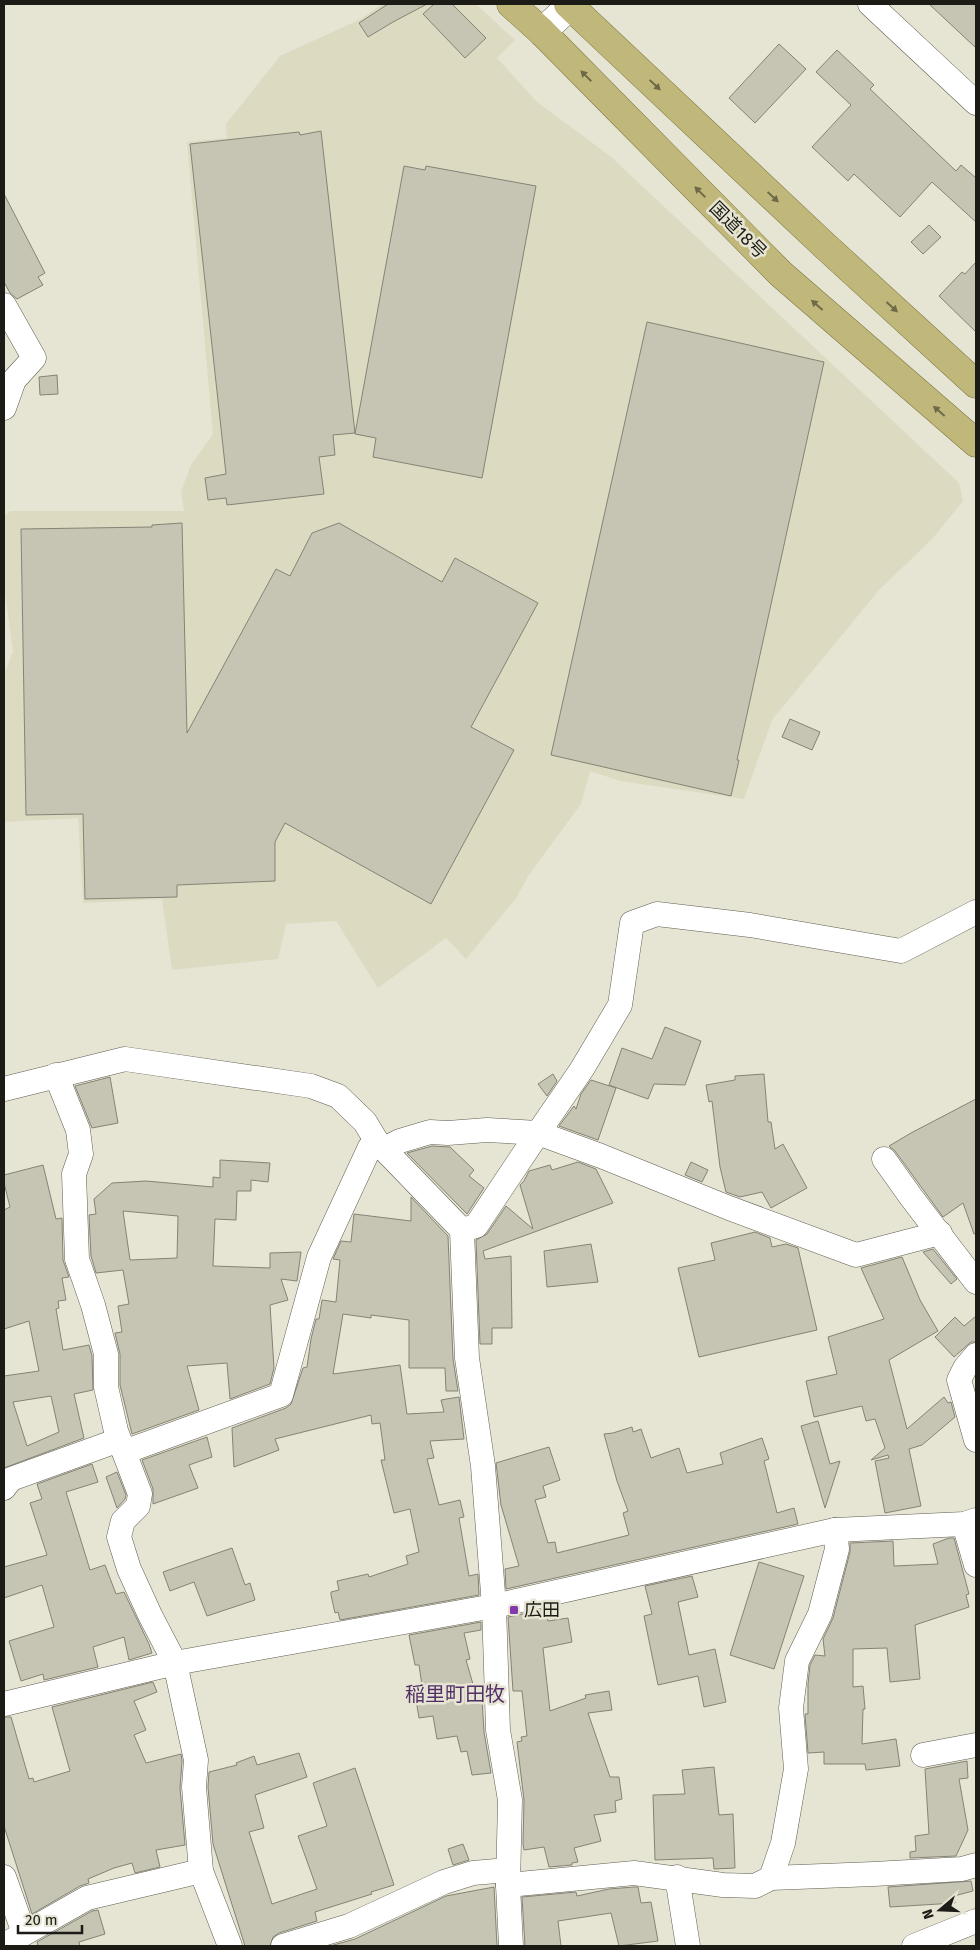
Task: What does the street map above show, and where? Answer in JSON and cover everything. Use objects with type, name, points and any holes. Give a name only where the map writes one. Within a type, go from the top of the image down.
[{"type":"highway","name":"国道18号","points":[[512,4],[781,274],[976,443]]},
{"type":"highway","points":[[570,4],[824,245],[976,384]]},
{"type":"street","points":[[542,32],[570,4]]},
{"type":"street","points":[[870,4],[976,103]]},
{"type":"street","points":[[4,306],[34,358],[14,380],[4,408]]},
{"type":"street","points":[[462,1230],[476,1226],[582,1069],[620,1006],[632,923],[658,914],[750,925],[901,951],[976,912]]},
{"type":"street","points":[[4,1089],[125,1060],[312,1086],[338,1096],[365,1122],[380,1146],[462,1230],[467,1358],[483,1466],[494,1606],[498,1730],[510,1800],[508,1878],[511,1946]]},
{"type":"street","points":[[56,1075],[78,1130],[81,1154],[74,1174],[77,1259],[93,1305],[106,1354],[106,1387],[122,1446],[140,1494],[138,1506],[123,1521],[119,1538],[129,1569],[175,1663],[196,1760],[194,1787],[202,1871],[230,1946]]},
{"type":"street","points":[[4,1488],[11,1479],[281,1395],[319,1257],[370,1147],[430,1132],[448,1133],[487,1130],[538,1134],[601,1156],[729,1208],[856,1255],[940,1233]]},
{"type":"street","points":[[884,1159],[976,1282]]},
{"type":"street","points":[[976,1355],[965,1368],[959,1380],[976,1440]]},
{"type":"street","points":[[4,1704],[175,1663],[494,1606],[835,1530],[970,1522],[976,1565]]},
{"type":"street","points":[[771,1878],[783,1844],[796,1769],[791,1708],[797,1660],[820,1614],[837,1549],[835,1530]]},
{"type":"street","points":[[923,1755],[976,1745]]},
{"type":"street","points":[[283,1946],[349,1926],[444,1882],[473,1873],[508,1878],[634,1873],[723,1885],[755,1886],[771,1878],[962,1869],[976,1866]]},
{"type":"street","points":[[4,1944],[86,1898],[202,1871]]},
{"type":"street","points":[[4,1877],[24,1933]]},
{"type":"street","points":[[677,1878],[688,1946]]},
{"type":"street","points":[[914,1946],[976,1921]]},
{"type":"shaded area","points":[[382,4],[476,4],[515,40],[497,58],[537,102],[610,156],[959,483],[963,501],[933,538],[879,590],[772,720],[744,799],[620,781],[590,771],[581,804],[528,876],[517,897],[466,959],[446,938],[378,988],[336,921],[286,924],[278,959],[172,970],[162,899],[83,903],[78,818],[4,822],[4,674],[13,652],[4,584],[4,517],[10,511],[184,511],[181,492],[191,465],[213,434],[187,142],[227,138],[226,124],[280,56],[361,19]]},
{"type":"building","points":[[388,4],[427,4],[368,37],[359,23]]},
{"type":"building","points":[[434,4],[452,4],[486,38],[465,58],[423,14]]},
{"type":"building","points":[[929,4],[976,4],[976,48]]},
{"type":"building","points":[[779,44],[806,69],[755,123],[729,98]]},
{"type":"building","points":[[837,50],[874,85],[870,89],[956,171],[961,165],[976,178],[976,222],[932,182],[900,217],[854,174],[848,181],[812,147],[851,105],[816,72]]},
{"type":"building","points":[[321,131],[355,433],[333,435],[335,455],[319,457],[324,494],[227,505],[226,498],[208,500],[205,478],[226,474],[190,144],[299,132],[300,135]]},
{"type":"building","points":[[404,166],[425,170],[426,166],[536,186],[482,478],[373,457],[376,438],[355,434]]},
{"type":"building","points":[[4,194],[45,273],[38,277],[43,285],[17,299],[10,293],[4,282]]},
{"type":"building","points":[[929,225],[941,237],[923,254],[911,242]]},
{"type":"building","points":[[976,262],[976,332],[939,296],[962,272],[965,274]]},
{"type":"building","points":[[647,322],[824,362],[737,760],[739,760],[731,796],[551,755]]},
{"type":"building","points":[[57,375],[58,394],[40,395],[39,377]]},
{"type":"building","points":[[182,523],[187,733],[276,569],[290,576],[312,533],[339,523],[442,582],[455,558],[538,603],[471,727],[514,750],[431,904],[285,823],[275,842],[275,881],[177,885],[177,897],[85,899],[83,814],[26,815],[21,529],[152,527],[152,525]]},
{"type":"building","points":[[790,719],[820,732],[812,750],[782,737]]},
{"type":"building","points":[[665,1027],[701,1041],[685,1085],[654,1084],[648,1099],[609,1085],[622,1048],[652,1059]]},
{"type":"building","points":[[553,1074],[557,1081],[547,1096],[538,1084]]},
{"type":"building","points":[[764,1074],[768,1122],[771,1122],[775,1149],[783,1144],[807,1188],[771,1208],[762,1192],[740,1197],[726,1192],[720,1167],[712,1101],[709,1102],[706,1085],[735,1080],[735,1076]]},
{"type":"building","points":[[110,1077],[118,1123],[92,1128],[75,1086]]},
{"type":"building","points":[[591,1080],[616,1088],[598,1140],[559,1126],[574,1106],[576,1109],[581,1094]]},
{"type":"building","points":[[976,1099],[976,1233],[974,1234],[963,1203],[943,1217],[895,1151],[889,1146]]},
{"type":"building","points":[[432,1146],[450,1147],[474,1170],[469,1176],[484,1188],[467,1214],[407,1153]]},
{"type":"building","points":[[220,1160],[270,1163],[268,1182],[251,1180],[251,1191],[237,1191],[236,1220],[215,1219],[213,1266],[270,1268],[270,1253],[301,1252],[297,1281],[281,1279],[288,1300],[270,1305],[274,1368],[270,1384],[230,1399],[227,1363],[187,1366],[199,1410],[132,1434],[120,1385],[120,1354],[115,1333],[122,1332],[118,1306],[129,1304],[123,1270],[96,1273],[91,1256],[89,1215],[96,1214],[94,1199],[112,1183],[146,1181],[213,1187],[213,1177],[220,1178]],"holes":[[[123,1211],[178,1216],[177,1258],[130,1260]]]},
{"type":"building","points":[[578,1162],[596,1169],[613,1203],[483,1251],[485,1259],[511,1256],[512,1328],[492,1328],[492,1344],[480,1344],[476,1240],[487,1234],[506,1206],[533,1229],[520,1185],[529,1171],[550,1165],[552,1170]]},
{"type":"building","points":[[691,1162],[708,1170],[702,1182],[685,1175]]},
{"type":"building","points":[[43,1165],[56,1219],[62,1218],[63,1260],[69,1277],[62,1278],[66,1300],[58,1301],[59,1308],[56,1309],[63,1350],[89,1345],[92,1356],[93,1390],[74,1394],[84,1438],[4,1468],[4,1376],[39,1371],[29,1321],[4,1329],[4,1210],[10,1207],[4,1175]],"holes":[[[51,1396],[59,1432],[27,1446],[13,1402]]]},
{"type":"building","points":[[411,1197],[448,1236],[453,1359],[458,1391],[446,1391],[445,1368],[409,1368],[409,1320],[371,1315],[371,1318],[343,1314],[333,1374],[400,1365],[407,1414],[444,1412],[441,1400],[459,1397],[464,1439],[430,1441],[434,1458],[427,1459],[439,1505],[460,1500],[464,1517],[459,1518],[469,1576],[478,1574],[479,1595],[340,1620],[338,1612],[335,1613],[331,1595],[331,1592],[339,1590],[337,1581],[368,1574],[369,1577],[408,1564],[406,1556],[419,1552],[410,1509],[394,1513],[381,1460],[385,1460],[380,1423],[372,1424],[371,1415],[275,1439],[279,1450],[234,1467],[232,1428],[286,1408],[291,1404],[303,1368],[307,1367],[311,1339],[316,1319],[319,1319],[322,1300],[336,1302],[340,1260],[333,1259],[341,1241],[351,1242],[354,1214],[411,1221]]},
{"type":"building","points":[[755,1232],[770,1238],[772,1247],[786,1244],[798,1248],[817,1330],[699,1357],[678,1268],[715,1260],[711,1243]]},
{"type":"building","points":[[591,1244],[598,1282],[547,1287],[544,1251]]},
{"type":"building","points":[[933,1249],[957,1279],[951,1284],[923,1252]]},
{"type":"building","points":[[902,1257],[920,1300],[938,1331],[889,1360],[907,1429],[944,1397],[948,1403],[951,1402],[955,1417],[922,1445],[909,1449],[921,1506],[885,1513],[875,1461],[889,1458],[888,1455],[871,1460],[885,1448],[875,1419],[866,1421],[862,1406],[814,1417],[806,1381],[837,1374],[828,1337],[884,1319],[861,1268]]},
{"type":"building","points":[[976,1316],[976,1342],[971,1342],[954,1357],[935,1337],[955,1317],[964,1326]]},
{"type":"building","points":[[818,1421],[830,1464],[840,1461],[825,1508],[801,1426]]},
{"type":"building","points":[[632,1427],[633,1432],[641,1429],[651,1458],[679,1448],[687,1473],[723,1464],[720,1453],[762,1438],[769,1459],[764,1461],[777,1513],[794,1508],[798,1524],[506,1589],[505,1569],[519,1566],[501,1505],[496,1463],[549,1447],[560,1480],[543,1486],[546,1497],[535,1500],[548,1543],[555,1542],[557,1553],[629,1535],[623,1513],[628,1511],[617,1481],[604,1434]]},
{"type":"building","points":[[207,1437],[212,1457],[189,1465],[198,1488],[153,1504],[153,1489],[142,1460]]},
{"type":"building","points":[[92,1464],[98,1482],[66,1492],[90,1570],[105,1565],[116,1594],[124,1592],[152,1653],[129,1660],[124,1637],[93,1647],[98,1667],[44,1680],[43,1674],[21,1681],[9,1641],[54,1627],[42,1585],[4,1598],[4,1567],[47,1555],[30,1503],[42,1499],[37,1484]]},
{"type":"building","points":[[117,1472],[126,1495],[117,1508],[106,1477]]},
{"type":"building","points":[[954,1538],[969,1594],[966,1595],[969,1607],[915,1625],[920,1679],[890,1682],[887,1648],[853,1649],[853,1687],[863,1686],[865,1709],[863,1709],[862,1744],[896,1739],[900,1766],[866,1770],[865,1764],[824,1764],[824,1752],[808,1753],[805,1714],[808,1714],[810,1665],[815,1655],[825,1656],[823,1639],[833,1618],[850,1552],[850,1543],[893,1541],[894,1566],[938,1564],[933,1544]]},
{"type":"building","points":[[232,1548],[245,1585],[250,1583],[255,1600],[207,1616],[194,1582],[170,1591],[163,1572]]},
{"type":"building","points":[[759,1562],[804,1576],[774,1669],[730,1655]]},
{"type":"building","points":[[692,1576],[698,1597],[678,1602],[689,1655],[715,1649],[726,1702],[704,1707],[698,1676],[658,1685],[644,1616],[652,1614],[645,1586]]},
{"type":"building","points":[[546,1609],[548,1621],[568,1618],[572,1642],[543,1648],[550,1711],[586,1698],[585,1695],[609,1691],[612,1710],[588,1713],[610,1777],[619,1777],[622,1799],[615,1801],[616,1812],[594,1815],[601,1841],[574,1848],[578,1862],[572,1863],[572,1865],[549,1867],[544,1847],[524,1850],[523,1844],[524,1800],[517,1742],[522,1741],[521,1737],[527,1736],[522,1691],[513,1691],[508,1617]]},
{"type":"building","points":[[481,1622],[481,1630],[464,1633],[470,1659],[466,1660],[477,1698],[482,1698],[484,1732],[491,1773],[472,1775],[467,1751],[461,1752],[457,1736],[437,1739],[433,1716],[419,1718],[416,1700],[424,1699],[419,1665],[415,1665],[409,1635]]},
{"type":"building","points":[[153,1682],[157,1692],[134,1701],[146,1730],[134,1735],[146,1763],[181,1754],[180,1788],[185,1845],[156,1850],[160,1867],[135,1873],[132,1863],[114,1868],[88,1879],[89,1883],[80,1886],[32,1914],[4,1826],[4,1717],[11,1717],[29,1779],[33,1778],[34,1782],[70,1771],[52,1707]]},
{"type":"building","points":[[299,1753],[307,1777],[255,1795],[264,1828],[249,1832],[272,1904],[317,1889],[298,1836],[327,1826],[313,1783],[355,1768],[394,1885],[315,1912],[317,1921],[279,1933],[273,1937],[270,1946],[245,1946],[213,1844],[208,1787],[209,1772],[237,1765],[236,1763],[254,1756],[257,1765]]},
{"type":"building","points":[[967,1761],[968,1778],[959,1779],[968,1830],[956,1856],[910,1858],[910,1852],[916,1851],[915,1836],[929,1834],[925,1769]]},
{"type":"building","points":[[714,1767],[719,1815],[733,1814],[735,1868],[714,1869],[713,1858],[655,1860],[653,1795],[685,1794],[682,1770]]},
{"type":"building","points":[[463,1844],[469,1860],[453,1865],[448,1849]]},
{"type":"building","points":[[971,1881],[973,1891],[954,1896],[955,1903],[890,1907],[888,1887]]},
{"type":"building","points":[[494,1887],[497,1946],[330,1946],[355,1939],[446,1896]]},
{"type":"building","points":[[638,1887],[641,1903],[651,1902],[658,1941],[619,1946],[611,1913],[558,1921],[561,1946],[525,1946],[522,1897],[576,1892],[577,1896],[609,1889]]},
{"type":"building","points":[[98,1910],[105,1934],[79,1942],[80,1946],[38,1946],[37,1942],[92,1911]]},
{"type":"place","name":"広田","points":[[514,1610]]},
{"type":"district","name":"稲里町田牧","points":[[455,1694]]}]
